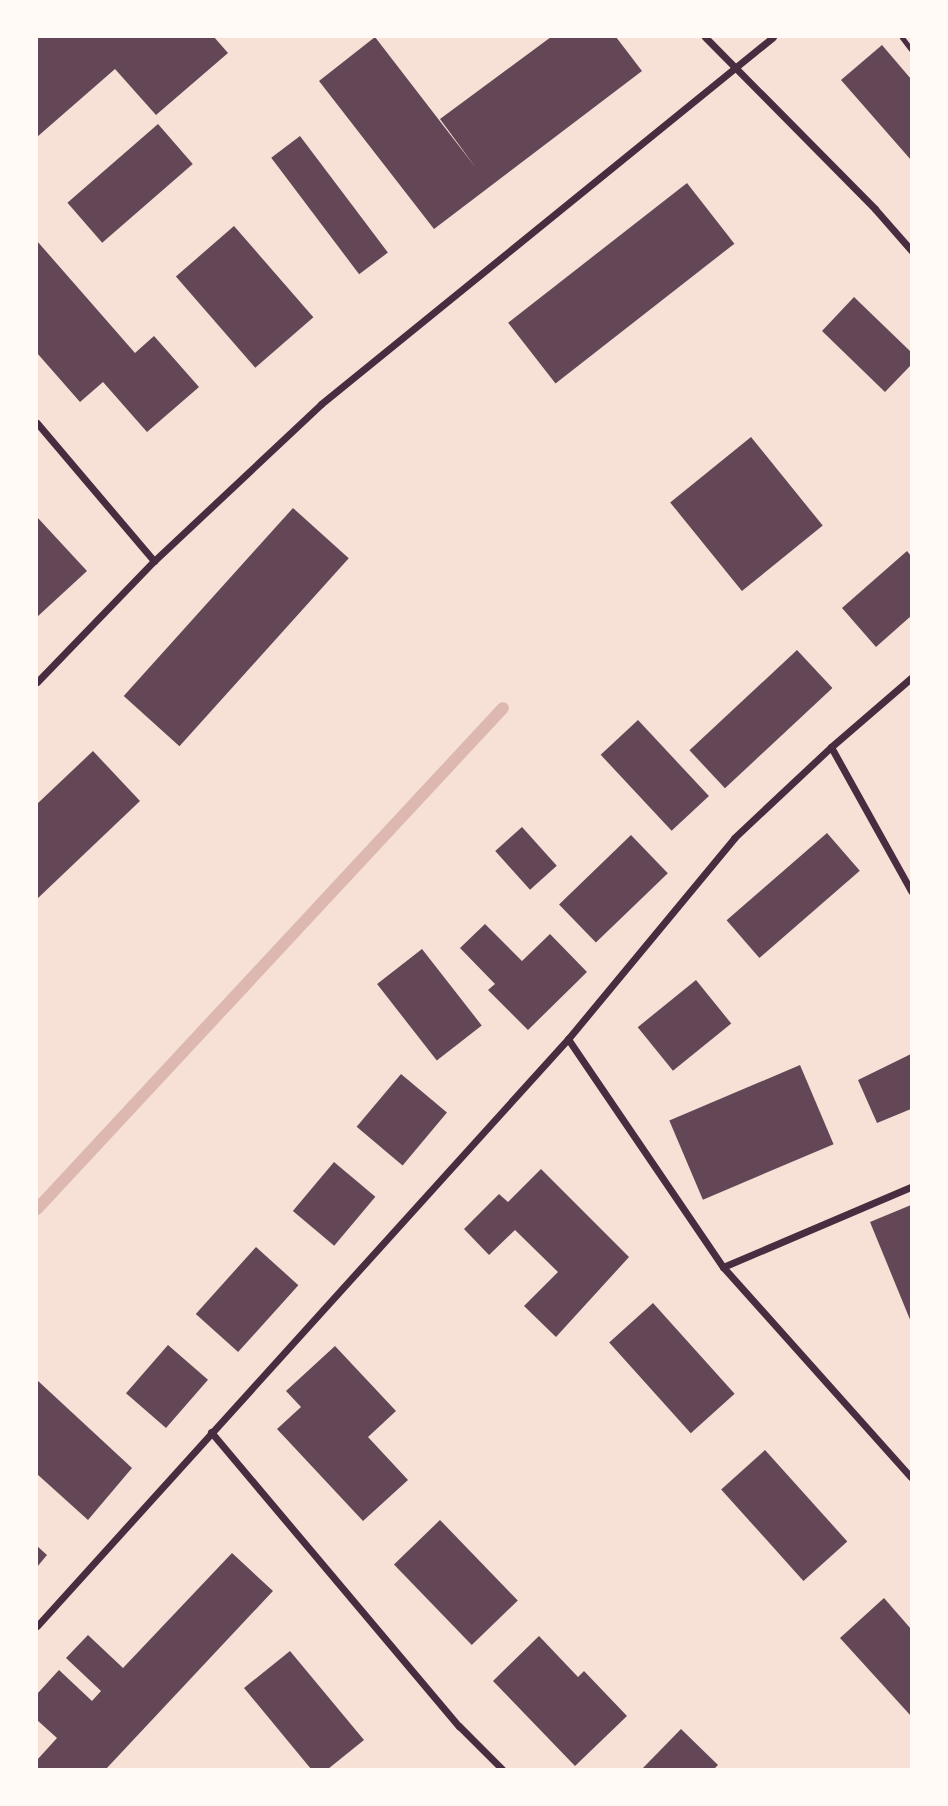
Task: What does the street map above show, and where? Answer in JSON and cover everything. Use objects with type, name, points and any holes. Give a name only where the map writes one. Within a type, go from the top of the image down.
[{"type":"street","points":[[705,37],[911,250]]},
{"type":"street","points":[[37,682],[155,561],[321,404],[773,37]]},
{"type":"street","points":[[37,423],[155,561]]},
{"type":"street","points":[[37,1626],[568,1039],[734,838],[831,747],[911,678]]},
{"type":"street","points":[[831,747],[911,891]]},
{"type":"street","points":[[568,1039],[723,1267],[911,1477]]},
{"type":"street","points":[[723,1267],[911,1187]]},
{"type":"street","points":[[211,1433],[459,1726],[502,1769]]},
{"type":"path","points":[[902,37],[911,49]]},
{"type":"building","points":[[37,37],[214,37],[228,53],[156,115],[115,69],[37,137]]},
{"type":"building","points":[[375,37],[476,168],[440,119],[551,37],[616,37],[642,71],[434,229],[319,81]]},
{"type":"building","points":[[882,45],[911,79],[911,160],[841,80]]},
{"type":"building","points":[[158,124],[193,164],[102,243],[67,203]]},
{"type":"building","points":[[300,136],[388,253],[359,274],[271,158]]},
{"type":"building","points":[[687,183],[734,244],[556,383],[508,323]]},
{"type":"building","points":[[234,226],[313,317],[255,368],[176,277]]},
{"type":"building","points":[[37,241],[135,353],[154,336],[199,387],[147,432],[103,382],[80,402],[37,353]]},
{"type":"building","points":[[854,297],[911,352],[911,365],[885,392],[822,331]]},
{"type":"building","points":[[751,437],[823,526],[742,591],[670,502]]},
{"type":"building","points":[[293,508],[349,558],[179,746],[124,696]]},
{"type":"building","points":[[37,517],[87,571],[37,617]]},
{"type":"building","points":[[907,551],[911,556],[911,616],[876,647],[842,608]]},
{"type":"building","points":[[797,650],[832,688],[725,788],[689,750]]},
{"type":"building","points":[[638,720],[709,796],[672,831],[601,755]]},
{"type":"building","points":[[93,751],[140,801],[37,899],[37,804]]},
{"type":"building","points":[[522,827],[557,866],[530,890],[495,851]]},
{"type":"building","points":[[827,833],[860,871],[759,958],[727,920]]},
{"type":"building","points":[[631,835],[668,873],[596,943],[559,904]]},
{"type":"building","points":[[485,924],[522,961],[550,934],[587,972],[528,1030],[488,990],[495,984],[460,948]]},
{"type":"building","points":[[422,949],[482,1025],[437,1061],[377,984]]},
{"type":"building","points":[[696,980],[731,1024],[673,1071],[638,1027]]},
{"type":"building","points":[[911,1054],[911,1109],[877,1123],[858,1080]]},
{"type":"building","points":[[800,1065],[834,1144],[703,1200],[669,1120]]},
{"type":"building","points":[[401,1074],[447,1113],[403,1165],[357,1127]]},
{"type":"building","points":[[334,1162],[375,1197],[334,1246],[293,1211]]},
{"type":"building","points":[[541,1169],[629,1257],[556,1337],[524,1306],[558,1272],[515,1230],[489,1255],[464,1229],[499,1194],[508,1202]]},
{"type":"building","points":[[911,1205],[911,1322],[870,1222]]},
{"type":"building","points":[[256,1247],[298,1285],[238,1352],[196,1314]]},
{"type":"building","points":[[653,1303],[735,1394],[691,1433],[609,1342]]},
{"type":"building","points":[[168,1345],[208,1380],[166,1428],[126,1393]]},
{"type":"building","points":[[335,1346],[396,1411],[368,1437],[408,1480],[363,1521],[277,1429],[301,1407],[286,1391]]},
{"type":"building","points":[[37,1380],[132,1468],[88,1520],[37,1474]]},
{"type":"building","points":[[765,1450],[847,1541],[803,1581],[721,1489]]},
{"type":"building","points":[[440,1520],[518,1601],[472,1645],[394,1564]]},
{"type":"building","points":[[37,1546],[47,1555],[37,1567]]},
{"type":"building","points":[[232,1553],[273,1591],[106,1769],[37,1769],[37,1760],[57,1738],[37,1720],[37,1694],[59,1670],[92,1701],[101,1691],[66,1658],[88,1635],[123,1668]]},
{"type":"building","points":[[884,1598],[911,1629],[911,1716],[840,1638]]},
{"type":"building","points":[[539,1636],[578,1677],[584,1671],[627,1716],[575,1766],[493,1681]]},
{"type":"building","points":[[290,1651],[364,1740],[328,1769],[311,1769],[244,1688]]},
{"type":"building","points":[[681,1729],[718,1765],[714,1769],[642,1769]]},
{"type":"waterway","points":[[37,1209],[503,708]]}]
